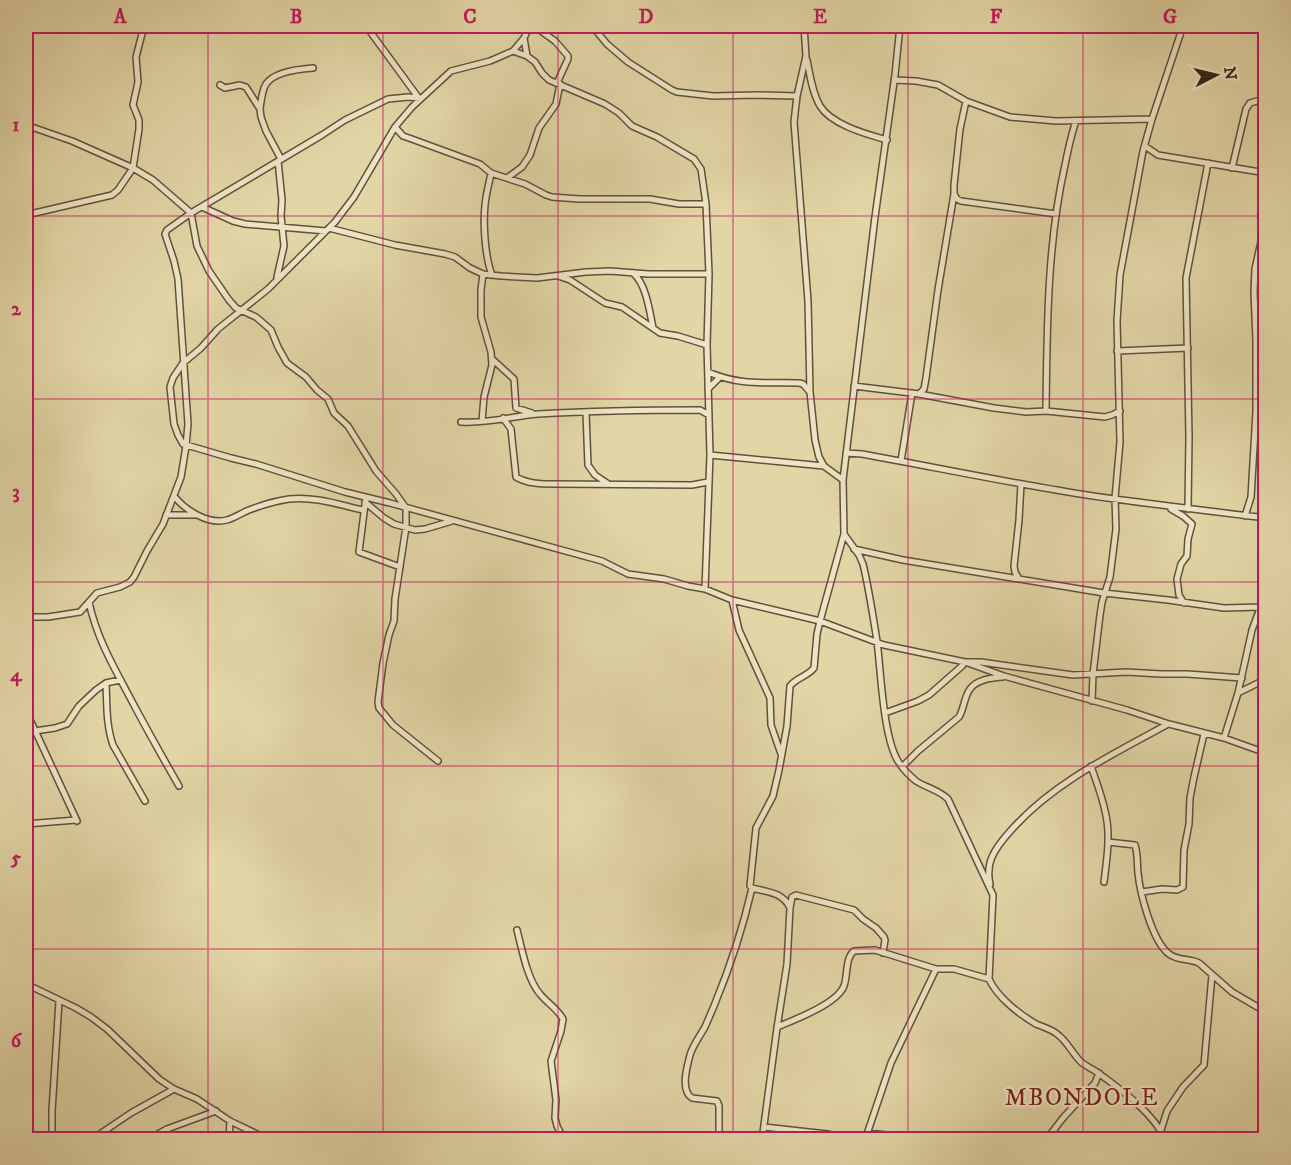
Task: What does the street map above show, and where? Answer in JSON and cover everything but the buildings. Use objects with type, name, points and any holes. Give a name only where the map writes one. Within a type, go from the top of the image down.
[{"type":"street","points":[[26,215],[112,195],[133,168],[139,129],[139,120],[133,105],[138,82],[136,57],[144,26]]},
{"type":"street","points":[[366,26],[420,98]]},
{"type":"street","points":[[507,178],[522,168],[530,155],[538,128],[556,105],[558,83],[568,60],[568,56],[555,40],[532,26],[513,51],[490,61],[451,71],[420,98],[395,127],[354,197],[327,229],[268,289],[218,329],[183,363],[170,387],[176,430],[183,444],[256,464],[365,500],[406,507],[602,561],[628,574],[664,579],[705,589],[732,600],[820,621],[893,647],[965,662],[1004,676],[1224,738],[1266,753]]},
{"type":"street","points":[[592,26],[628,62],[677,92],[713,96],[797,96]]},
{"type":"street","points":[[599,35],[603,26]]},
{"type":"street","points":[[804,26],[806,56],[816,99],[824,111],[850,127],[887,140]]},
{"type":"street","points":[[720,1140],[717,1101],[688,1096],[686,1079],[691,1052],[713,1008],[742,927],[752,888],[749,884],[756,828],[773,796],[789,712],[790,686],[814,668],[817,634],[844,534],[843,480],[900,26]]},
{"type":"street","points":[[1092,701],[1100,615],[1110,577],[1116,529],[1115,498],[1120,411],[1117,321],[1120,275],[1152,118],[1183,26]]},
{"type":"street","points":[[524,38],[527,56]]},
{"type":"street","points":[[513,51],[535,62],[549,80],[606,104],[620,113],[632,126],[657,137],[694,159],[701,169],[706,204],[709,274],[707,345],[710,455],[705,589]]},
{"type":"street","points":[[806,56],[794,122],[808,301],[810,392],[819,457],[824,466],[843,480]]},
{"type":"street","points":[[277,279],[284,252],[280,160],[266,131],[260,109],[264,87],[270,80],[286,72],[313,68]]},
{"type":"street","points":[[894,80],[938,85],[966,101],[1011,117],[1056,121],[1152,118]]},
{"type":"street","points":[[220,85],[225,88],[245,85],[260,109]]},
{"type":"street","points":[[26,617],[48,617],[82,611],[97,593],[120,587],[129,582],[134,577],[166,515],[181,477],[188,424],[178,279],[165,234],[166,230],[345,120],[388,99],[420,98]]},
{"type":"street","points":[[919,394],[924,389],[926,378],[966,101]]},
{"type":"street","points":[[1232,168],[1246,110],[1250,103],[1266,102]]},
{"type":"street","points":[[1046,411],[1051,258],[1060,184],[1076,121]]},
{"type":"street","points":[[26,125],[72,141],[133,168],[153,180],[191,213],[195,240],[208,271],[229,300],[240,311],[256,317],[271,330],[287,363],[306,377],[328,399],[334,413],[348,426],[376,471],[406,507],[406,527],[394,599],[394,621],[388,635],[378,702],[379,708],[393,725],[438,761]]},
{"type":"street","points":[[395,127],[403,135]]},
{"type":"street","points":[[391,134],[403,135],[480,164],[491,173],[525,184],[546,195],[560,198],[650,199],[679,204],[706,204]]},
{"type":"street","points":[[1145,146],[1158,155],[1266,173]]},
{"type":"street","points":[[1188,509],[1186,278],[1208,163]]},
{"type":"street","points":[[491,173],[484,214],[487,255],[492,275]]},
{"type":"street","points":[[954,194],[961,201],[1056,214]]},
{"type":"street","points":[[202,207],[245,224],[327,229],[445,254],[483,274],[537,278],[586,272],[709,274]]},
{"type":"street","points":[[1245,516],[1250,505],[1256,432],[1255,269],[1266,219]]},
{"type":"street","points":[[632,272],[642,285],[653,328]]},
{"type":"street","points":[[482,421],[484,397],[492,370],[492,359],[482,317],[483,274]]},
{"type":"street","points":[[557,276],[570,280],[605,303],[622,307],[660,333],[707,345]]},
{"type":"street","points":[[1117,351],[1188,348]]},
{"type":"street","points":[[492,359],[514,379],[516,408],[535,414]]},
{"type":"street","points":[[708,372],[733,381],[755,384],[799,383],[810,392]]},
{"type":"street","points":[[708,389],[720,377]]},
{"type":"street","points":[[854,386],[919,394],[1026,412],[1046,411],[1105,417],[1120,411]]},
{"type":"street","points":[[901,461],[912,393]]},
{"type":"street","points":[[700,410],[709,404]]},
{"type":"street","points":[[460,422],[472,423],[535,414],[586,412],[700,410],[709,415]]},
{"type":"street","points":[[586,412],[588,465],[595,475],[610,484]]},
{"type":"street","points":[[503,418],[511,429],[516,474],[519,479],[534,483],[692,485],[708,482]]},
{"type":"street","points":[[846,453],[1167,507],[1266,518]]},
{"type":"street","points":[[710,455],[824,466]]},
{"type":"street","points":[[1019,579],[1014,566],[1021,484]]},
{"type":"street","points":[[174,496],[180,504],[196,515]]},
{"type":"street","points":[[166,515],[196,515],[226,520],[265,504],[291,499],[315,500],[363,510]]},
{"type":"street","points":[[365,500],[359,552],[400,567]]},
{"type":"street","points":[[365,500],[384,518],[406,527],[419,530],[454,521]]},
{"type":"street","points":[[1167,507],[1192,524],[1187,555],[1181,564],[1177,579],[1178,592],[1184,603]]},
{"type":"street","points":[[844,534],[863,564],[877,642],[885,714],[895,757],[916,780],[948,799],[991,889]]},
{"type":"street","points":[[854,549],[903,560],[1104,594],[1156,598],[1224,608],[1260,606]]},
{"type":"street","points":[[1224,738],[1242,678],[1252,630],[1266,592]]},
{"type":"street","points":[[732,600],[739,630],[768,694],[771,725],[781,756]]},
{"type":"street","points":[[89,602],[98,634],[120,680],[179,786]]},
{"type":"street","points":[[965,662],[981,662],[1073,675],[1126,672],[1242,678]]},
{"type":"street","points":[[885,714],[929,695],[965,662]]},
{"type":"street","points":[[902,767],[959,717],[970,689],[990,678],[1004,676]]},
{"type":"street","points":[[1238,693],[1266,679]]},
{"type":"street","points":[[35,731],[67,724],[79,706],[106,683],[120,680]]},
{"type":"street","points":[[106,683],[110,736],[145,801]]},
{"type":"street","points":[[26,711],[76,820],[26,824]]},
{"type":"street","points":[[1166,1140],[1150,1114],[1099,1073],[1080,1061],[1069,1045],[1056,1033],[1036,1024],[1017,1011],[997,991],[989,979],[993,904],[989,878],[990,864],[996,849],[1028,812],[1091,766],[1169,724]]},
{"type":"street","points":[[1142,892],[1162,889],[1177,890],[1182,887],[1190,798],[1204,734]]},
{"type":"street","points":[[1091,766],[1106,812],[1108,842],[1104,882]]},
{"type":"street","points":[[1108,842],[1135,845],[1139,883],[1150,922],[1160,945],[1175,958],[1193,960],[1232,992],[1266,1012]]},
{"type":"street","points":[[752,888],[782,897],[790,908]]},
{"type":"street","points":[[762,1140],[787,964],[792,897],[796,895],[854,910],[884,937],[883,953]]},
{"type":"street","points":[[517,930],[535,986],[539,993],[559,1011],[563,1019],[551,1061],[556,1100],[556,1126],[564,1140]]},
{"type":"street","points":[[777,1027],[814,1011],[838,995],[844,986],[849,955],[854,951],[869,950],[936,969],[954,969],[989,979]]},
{"type":"street","points":[[865,1140],[891,1063],[936,969]]},
{"type":"street","points":[[1161,1130],[1167,1111],[1183,1087],[1204,1065],[1212,975]]},
{"type":"street","points":[[26,984],[76,1008],[107,1029],[147,1069],[174,1089],[197,1099],[230,1121],[273,1140]]},
{"type":"street","points":[[52,1140],[59,1001]]},
{"type":"street","points":[[1046,1140],[1095,1083],[1099,1073]]},
{"type":"street","points":[[91,1140],[131,1113],[174,1089]]},
{"type":"street","points":[[147,1140],[167,1129],[216,1111]]},
{"type":"street","points":[[229,1140],[230,1121]]},
{"type":"street","points":[[764,1127],[827,1134],[856,1140]]},
{"type":"street","points":[[167,1129],[170,1140]]},
{"type":"street","points":[[867,1133],[937,1140]]},
{"type":"district","name":"MBONDOLE","points":[[1082,1098]]}]
